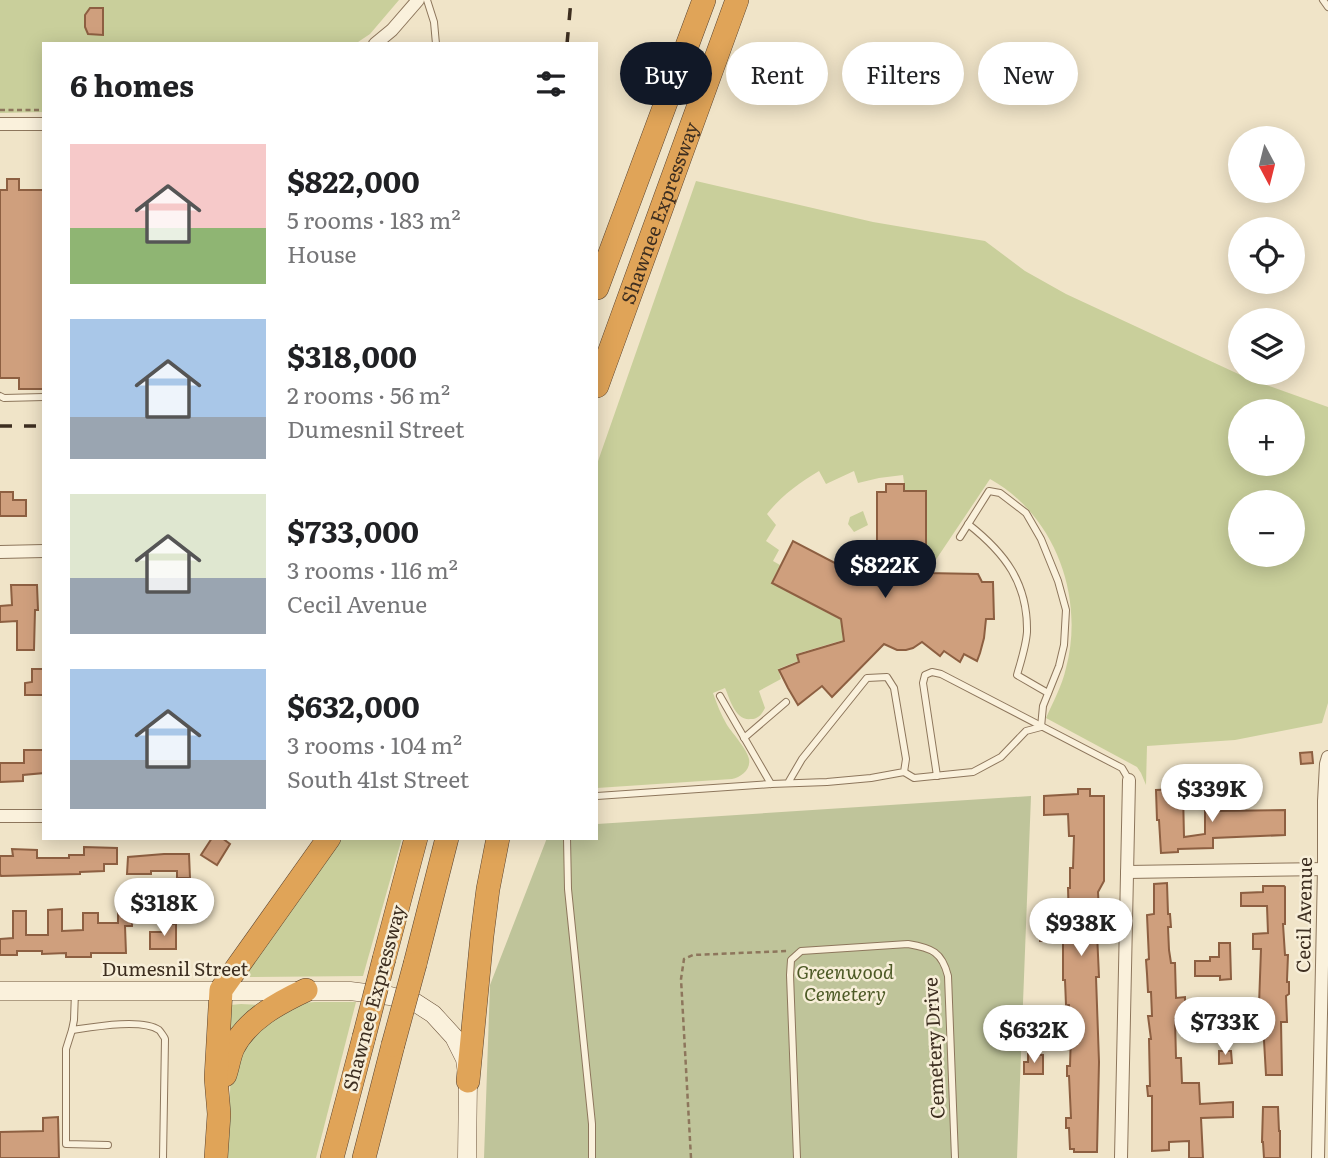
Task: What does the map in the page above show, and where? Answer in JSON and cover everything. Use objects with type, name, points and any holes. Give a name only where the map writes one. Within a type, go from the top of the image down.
[{"type":"highway","name":"Shawnee Expressway","points":[[598,285],[704,0]]},
{"type":"highway","name":"Shawnee Expressway","points":[[598,383],[737,0]]},
{"type":"highway","points":[[219,1114],[216,1078],[221,990],[328,840]]},
{"type":"highway","name":"Shawnee Expressway","points":[[332,1158],[415,840]]},
{"type":"highway","name":"Shawnee Expressway","points":[[364,1158],[446,840]]},
{"type":"highway","points":[[468,1081],[482,936],[498,840]]},
{"type":"highway","points":[[216,1158],[225,1075],[233,1048],[258,1018],[279,1003],[306,990]]},
{"type":"main road","name":"Dumesnil Street","points":[[0,990],[350,991],[390,996],[416,1003],[433,1014],[454,1037],[465,1059],[468,1081],[467,1158]]},
{"type":"street","points":[[377,42],[418,0]]},
{"type":"street","points":[[0,124],[42,124]]},
{"type":"street","points":[[0,552],[42,551]]},
{"type":"street","name":"Cecil Avenue","points":[[1318,1158],[1324,1065],[1324,801],[1328,757]]},
{"type":"street","points":[[1121,1158],[1129,780]]},
{"type":"street","points":[[0,816],[42,816]]},
{"type":"street","points":[[1127,872],[1326,869]]},
{"type":"lane","points":[[427,0],[434,22],[436,42]]},
{"type":"lane","points":[[1323,0],[1328,7]]},
{"type":"lane","points":[[0,396],[42,397]]},
{"type":"lane","points":[[960,537],[989,491],[1000,494],[1026,513],[1041,540],[1058,580],[1066,610],[1064,645],[1059,666],[1043,706],[1041,727]]},
{"type":"lane","points":[[968,524],[1005,559],[1018,581],[1026,608],[1027,634],[1017,675],[1048,693]]},
{"type":"lane","points":[[937,776],[923,683],[925,676],[932,672],[941,674],[1122,768],[1129,780]]},
{"type":"lane","points":[[788,783],[802,759],[867,678],[887,677],[894,688],[905,759],[904,772]]},
{"type":"lane","points":[[720,696],[771,784]]},
{"type":"lane","points":[[744,738],[786,702]]},
{"type":"lane","points":[[598,796],[827,782],[904,772],[914,778],[974,772],[1001,757],[1026,731],[1041,727]]},
{"type":"lane","points":[[567,840],[568,889],[592,1124],[592,1158]]},
{"type":"lane","name":"Cemetery Drive","points":[[801,951],[908,944],[936,952],[944,961],[948,976],[955,1158]]},
{"type":"lane","points":[[797,1158],[790,975],[791,960],[801,951]]},
{"type":"lane","points":[[75,990],[72,1030],[66,1049],[66,1144],[108,1144]]},
{"type":"lane","points":[[72,1030],[103,1025],[141,1024],[160,1031],[166,1040],[163,1158]]},
{"type":"path","points":[[0,110],[42,110]]},
{"type":"path","points":[[691,1158],[681,979],[684,959],[693,956],[801,951]]},
{"type":"green space","points":[[0,0],[399,0],[370,34],[358,42],[42,42],[42,112],[0,113]]},
{"type":"green space","points":[[696,181],[873,222],[985,241],[1025,271],[1066,294],[1228,369],[1228,385],[1267,385],[1328,407],[1328,703],[1322,723],[1235,740],[1147,746],[1146,785],[1137,767],[1046,718],[1060,688],[1071,641],[1067,586],[1048,536],[1032,514],[1013,495],[990,479],[933,564],[927,567],[926,490],[905,490],[903,475],[858,483],[854,471],[826,484],[819,471],[791,490],[767,514],[776,525],[766,541],[779,550],[773,561],[780,565],[771,583],[841,620],[843,640],[796,654],[798,661],[778,669],[781,679],[759,691],[765,708],[756,718],[741,717],[725,688],[713,693],[725,721],[748,755],[747,770],[739,777],[598,788],[598,461]]},
{"type":"green space","points":[[863,511],[868,525],[854,532],[848,524],[850,517]]},
{"type":"green space","name":"Greenwood Cemetery","points":[[1031,796],[1017,1158],[484,1158],[490,985],[546,840],[598,840],[598,824]]},
{"type":"green space","points":[[338,840],[401,840],[363,976],[245,976]]},
{"type":"green space","points":[[356,1002],[316,1158],[226,1158],[231,1075],[250,1034],[301,1003]]},
{"type":"green space","points":[[230,1005],[262,1005],[230,1044]]},
{"type":"building","points":[[90,8],[103,8],[103,35],[88,34],[85,15]]},
{"type":"building","points":[[7,179],[19,179],[19,190],[42,190],[42,389],[19,389],[19,378],[0,378],[0,190],[7,190]]},
{"type":"building","points":[[886,484],[904,484],[904,491],[926,491],[926,573],[978,574],[982,582],[993,582],[994,619],[986,619],[977,661],[964,654],[960,662],[944,651],[940,656],[922,642],[906,650],[897,650],[884,644],[832,697],[822,686],[798,705],[779,670],[799,662],[797,655],[844,641],[841,619],[772,583],[793,541],[877,585],[877,492],[886,492]]},
{"type":"building","points":[[0,492],[13,492],[13,500],[26,500],[26,516],[0,516]]},
{"type":"building","points":[[11,585],[37,585],[38,610],[35,610],[34,650],[17,650],[17,621],[0,622],[0,606],[12,605]]},
{"type":"building","points":[[32,669],[42,669],[42,695],[25,695],[25,683],[32,682]]},
{"type":"building","points":[[24,750],[42,750],[42,773],[23,775],[23,781],[0,782],[0,763],[24,763]]},
{"type":"building","points":[[1312,752],[1313,763],[1301,764],[1300,753]]},
{"type":"building","points":[[1078,789],[1090,789],[1090,796],[1104,796],[1104,881],[1098,892],[1099,977],[1096,977],[1099,1062],[1097,1152],[1074,1152],[1074,1149],[1070,1149],[1069,1128],[1066,1128],[1066,1118],[1071,1118],[1067,1066],[1070,1066],[1071,1032],[1069,1005],[1066,1005],[1063,980],[1063,941],[1040,941],[1040,929],[1033,929],[1033,913],[1047,912],[1047,924],[1069,923],[1068,888],[1070,868],[1073,868],[1074,836],[1069,836],[1068,814],[1044,815],[1044,796],[1078,794]]},
{"type":"building","points":[[1178,789],[1178,792],[1183,792],[1184,837],[1205,834],[1205,808],[1218,807],[1218,811],[1285,810],[1285,835],[1213,838],[1213,848],[1178,849],[1178,852],[1161,853],[1156,790]]},
{"type":"building","points":[[211,840],[225,840],[230,844],[217,865],[201,855]]},
{"type":"building","points":[[84,847],[117,848],[117,864],[104,864],[104,871],[80,874],[0,874],[0,856],[13,856],[12,849],[37,850],[37,858],[69,858],[69,855],[84,855]]},
{"type":"building","points":[[189,854],[190,878],[177,878],[177,871],[127,874],[128,857]]},
{"type":"building","points":[[1167,883],[1171,927],[1168,927],[1169,950],[1171,963],[1175,963],[1176,998],[1185,997],[1185,1010],[1178,1010],[1178,1019],[1175,1019],[1176,1058],[1181,1058],[1182,1083],[1199,1083],[1200,1104],[1233,1102],[1233,1117],[1201,1118],[1203,1158],[1189,1158],[1189,1141],[1169,1142],[1169,1150],[1152,1151],[1152,1096],[1148,1096],[1147,1086],[1150,1086],[1151,1039],[1148,1016],[1152,1016],[1146,960],[1149,959],[1147,915],[1154,914],[1154,884]]},
{"type":"building","points":[[1263,886],[1285,887],[1283,924],[1285,955],[1288,955],[1289,994],[1286,996],[1287,1022],[1281,1022],[1282,1075],[1266,1075],[1263,1023],[1255,1023],[1255,1005],[1259,1005],[1261,949],[1253,949],[1253,934],[1268,933],[1267,906],[1241,906],[1241,893],[1263,892]]},
{"type":"building","points":[[62,909],[62,931],[83,930],[83,913],[98,913],[98,923],[118,923],[118,911],[133,911],[132,926],[125,926],[126,953],[91,953],[91,957],[66,957],[66,953],[17,951],[17,955],[0,955],[0,939],[13,938],[13,911],[26,911],[26,935],[48,935],[48,910]]},
{"type":"building","points":[[163,924],[176,924],[176,949],[150,949],[150,932],[163,932]]},
{"type":"building","points":[[1219,943],[1230,943],[1231,979],[1195,976],[1195,961],[1210,961],[1210,957],[1219,957]]},
{"type":"building","points":[[1028,1006],[1046,1006],[1046,1026],[1029,1026]]},
{"type":"building","points":[[1219,1051],[1231,1051],[1232,1063],[1219,1064]]},
{"type":"building","points":[[1028,1054],[1043,1055],[1043,1074],[1024,1074],[1024,1062],[1028,1062]]},
{"type":"building","points":[[1263,1107],[1278,1107],[1280,1158],[1264,1158]]},
{"type":"building","points":[[58,1117],[59,1158],[0,1158],[0,1132],[43,1131],[43,1118]]},
{"type":"railway","points":[[567,42],[571,0]]},
{"type":"railway","points":[[0,426],[42,426]]}]
